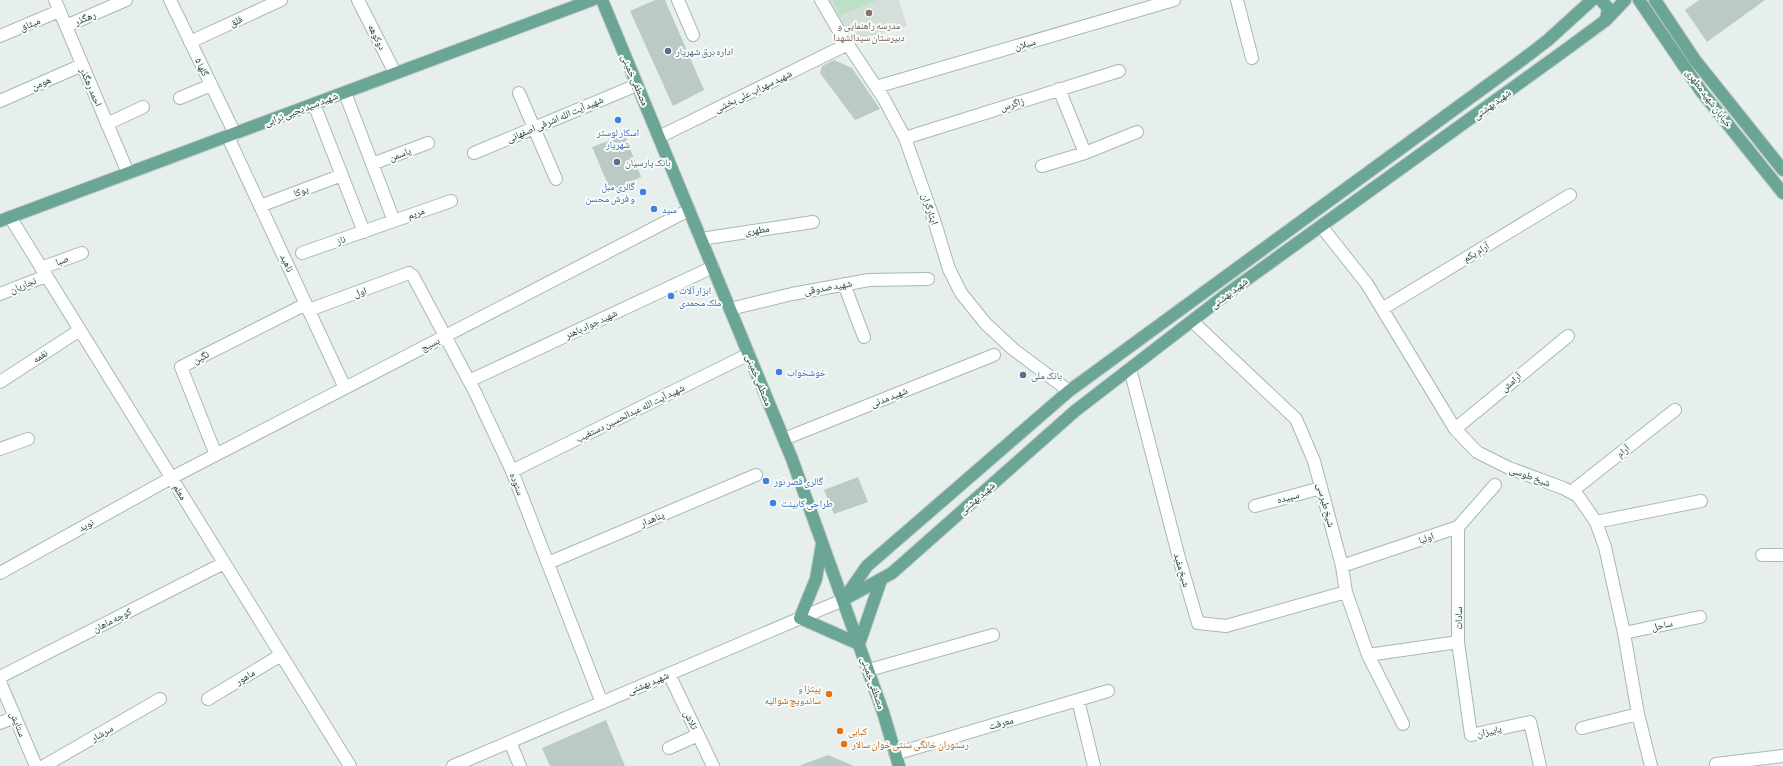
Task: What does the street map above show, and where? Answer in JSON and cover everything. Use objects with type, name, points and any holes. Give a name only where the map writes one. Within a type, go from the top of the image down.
[{"type":"main road","name":"شهید سید یحیی ترابی","points":[[5,219],[592,0]]},
{"type":"main road","name":"مصطفی خمینی","points":[[602,0],[784,439],[883,712],[899,766]]},
{"type":"main road","name":"شهید بهشتی","points":[[843,600],[867,566],[922,520],[1069,391],[1522,60],[1548,40],[1592,0]]},
{"type":"main road","points":[[1601,0],[1608,8],[1606,20]]},
{"type":"main road","name":"شهید بهشتی","points":[[843,600],[892,573],[1075,411],[1192,321],[1606,20],[1625,0]]},
{"type":"main road","name":"خیابان شهید مطهری","points":[[1640,0],[1701,91],[1783,193]]},
{"type":"main road","name":"خیابان شهید مطهری","points":[[1655,0],[1695,60],[1783,170]]},
{"type":"main road","points":[[822,543],[816,579],[800,618],[859,644],[881,580]]},
{"type":"street","name":"رهگذر","points":[[66,26],[126,0]]},
{"type":"street","name":"گلها ۵","points":[[170,0],[211,85],[231,135]]},
{"type":"street","name":"فلق","points":[[190,42],[281,0]]},
{"type":"street","name":"دوکوهه","points":[[358,0],[395,73]]},
{"type":"street","points":[[678,0],[693,35]]},
{"type":"street","name":"ایثارگران","points":[[821,0],[876,87],[905,138],[936,223],[949,269],[961,294],[986,324],[1014,349],[1069,391]]},
{"type":"street","name":"سبلان","points":[[876,87],[1174,0]]},
{"type":"street","points":[[1237,0],[1252,58]]},
{"type":"street","name":"احمد رهگذر","points":[[57,6],[128,173]]},
{"type":"street","name":"میثاق","points":[[0,36],[57,6]]},
{"type":"street","name":"شهید سهراب علی بخشی","points":[[659,137],[848,44]]},
{"type":"street","name":"هومن","points":[[0,101],[82,65]]},
{"type":"street","name":"زاگرس","points":[[905,138],[1119,71]]},
{"type":"street","points":[[180,98],[211,85]]},
{"type":"street","name":"شهید آیت الله اشرفی اصفهانی","points":[[474,153],[637,85]]},
{"type":"street","points":[[1059,90],[1085,153]]},
{"type":"street","points":[[345,93],[394,221]]},
{"type":"street","points":[[520,93],[556,179]]},
{"type":"street","points":[[314,104],[364,232]]},
{"type":"street","points":[[107,124],[144,107]]},
{"type":"street","points":[[1042,166],[1085,153],[1137,132]]},
{"type":"street","name":"ناهید","points":[[231,135],[260,206],[345,388]]},
{"type":"street","name":"یاسمن","points":[[372,164],[428,143]]},
{"type":"street","name":"یوکا","points":[[260,206],[342,175]]},
{"type":"street","name":"آرام یکم","points":[[1382,309],[1570,195]]},
{"type":"street","name":"مریم","points":[[381,226],[451,201]]},
{"type":"street","name":"بسیج","points":[[172,478],[689,210]]},
{"type":"street","name":"معلم","points":[[5,219],[44,272],[350,766]]},
{"type":"street","name":"مطهری","points":[[701,239],[813,222]]},
{"type":"street","name":"ناز","points":[[302,253],[381,226]]},
{"type":"street","name":"شیخ طوسی","points":[[1321,226],[1367,284],[1455,429],[1477,452],[1509,468],[1563,488],[1578,496],[1596,522],[1605,547],[1624,633],[1638,714],[1651,766]]},
{"type":"street","name":"صبا","points":[[44,272],[82,253]]},
{"type":"street","name":"شهید جواد باهنر","points":[[469,381],[713,267]]},
{"type":"street","name":"نجاریان","points":[[0,294],[44,272]]},
{"type":"street","name":"اول","points":[[307,307],[411,274]]},
{"type":"street","name":"ستوده","points":[[411,274],[469,381],[512,472],[602,702]]},
{"type":"street","name":"شهید صدوقی","points":[[730,309],[792,294],[869,280],[928,278]]},
{"type":"street","points":[[844,284],[864,336]]},
{"type":"street","name":"نگین","points":[[216,455],[181,367],[307,307]]},
{"type":"street","name":"شیخ طبرسی","points":[[1192,321],[1296,419],[1314,460],[1342,566],[1346,592],[1368,656],[1403,724]]},
{"type":"street","name":"نغمه","points":[[0,382],[80,330]]},
{"type":"street","name":"آرامش","points":[[1455,429],[1568,336]]},
{"type":"street","name":"شهید آیت الله عبدالحسین دستغیب","points":[[512,472],[749,354]]},
{"type":"street","name":"شهید مدنی","points":[[784,439],[994,355]]},
{"type":"street","name":"شیخ مفید","points":[[1130,369],[1179,558],[1198,623],[1226,626],[1346,592]]},
{"type":"street","name":"آرام","points":[[1571,492],[1675,410]]},
{"type":"street","points":[[0,449],[28,438]]},
{"type":"street","name":"پناهدار","points":[[548,563],[756,475]]},
{"type":"street","name":"نوید","points":[[0,573],[172,478]]},
{"type":"street","points":[[1458,527],[1495,485]]},
{"type":"street","name":"سپیده","points":[[1255,506],[1321,488]]},
{"type":"street","points":[[1596,522],[1701,500]]},
{"type":"street","name":"اولیا","points":[[1342,566],[1458,527]]},
{"type":"street","name":"سادات","points":[[1368,656],[1458,642],[1458,527]]},
{"type":"street","points":[[1762,556],[1783,555]]},
{"type":"street","name":"کوچه ماهان","points":[[0,677],[224,563]]},
{"type":"street","name":"شهید بهشتی","points":[[454,766],[843,600]]},
{"type":"street","name":"ساحل","points":[[1624,633],[1700,617]]},
{"type":"street","points":[[868,670],[993,635]]},
{"type":"street","name":"پاییزان","points":[[1458,642],[1472,735],[1530,722],[1540,766]]},
{"type":"street","name":"ماهور","points":[[208,699],[281,656]]},
{"type":"street","name":"تلاش","points":[[669,674],[713,766]]},
{"type":"street","name":"ستایش","points":[[0,682],[36,766]]},
{"type":"street","name":"معرفت","points":[[895,754],[1108,691]]},
{"type":"street","name":"سرشار","points":[[44,766],[160,699]]},
{"type":"street","points":[[1078,700],[1094,766]]},
{"type":"street","points":[[1582,728],[1638,714]]},
{"type":"street","points":[[0,723],[15,717]]},
{"type":"street","points":[[668,748],[698,735]]},
{"type":"street","points":[[510,742],[520,766]]},
{"type":"street","points":[[1716,764],[1783,756]]},
{"type":"shaded area","name":"مدرسه راهنمایی و دبیرستان سیدالشهدا","points":[[829,0],[899,0],[907,26],[850,43]]},
{"type":"green space","points":[[833,0],[877,0],[839,16]]},
{"type":"building","name":"اداره برق شهریار","points":[[655,0],[665,0],[704,90],[673,106],[630,11]]},
{"type":"building","points":[[1699,0],[1765,0],[1707,42],[1685,10]]},
{"type":"building","points":[[834,60],[852,68],[880,109],[855,120],[820,73],[822,66]]},
{"type":"building","name":"بانک پارسیان","points":[[625,135],[641,177],[611,192],[592,147]]},
{"type":"building","points":[[858,477],[868,502],[834,514],[824,490]]},
{"type":"building","points":[[606,720],[625,766],[550,766],[542,748]]},
{"type":"building","points":[[828,755],[854,766],[801,766],[801,765]]},
{"type":"place","name":"مدرسه راهنمایی و دبیرستان سیدالشهدا","points":[[869,13]]},
{"type":"place","name":"اداره برق شهریار","points":[[668,51]]},
{"type":"place","name":"اسکار لوستر شهریار","points":[[618,120]]},
{"type":"place","name":"بانک پارسیان","points":[[617,162]]},
{"type":"place","name":"گالری مبل و فرش محسن","points":[[643,192]]},
{"type":"place","name":"سید","points":[[654,209]]},
{"type":"place","name":"ابزار آلات ملک محمدی","points":[[671,296]]},
{"type":"place","name":"خوشخواب","points":[[779,372]]},
{"type":"place","name":"بانک ملی","points":[[1023,375]]},
{"type":"place","name":"گالری قصر نور","points":[[766,481]]},
{"type":"place","name":"طراحی کابینت","points":[[773,503]]},
{"type":"place","name":"پیتزا و ساندویچ شوالیه","points":[[829,694]]},
{"type":"place","name":"کبابی","points":[[840,731]]},
{"type":"place","name":"رستوران خانگی سنتی خوان سالار","points":[[844,744]]}]
